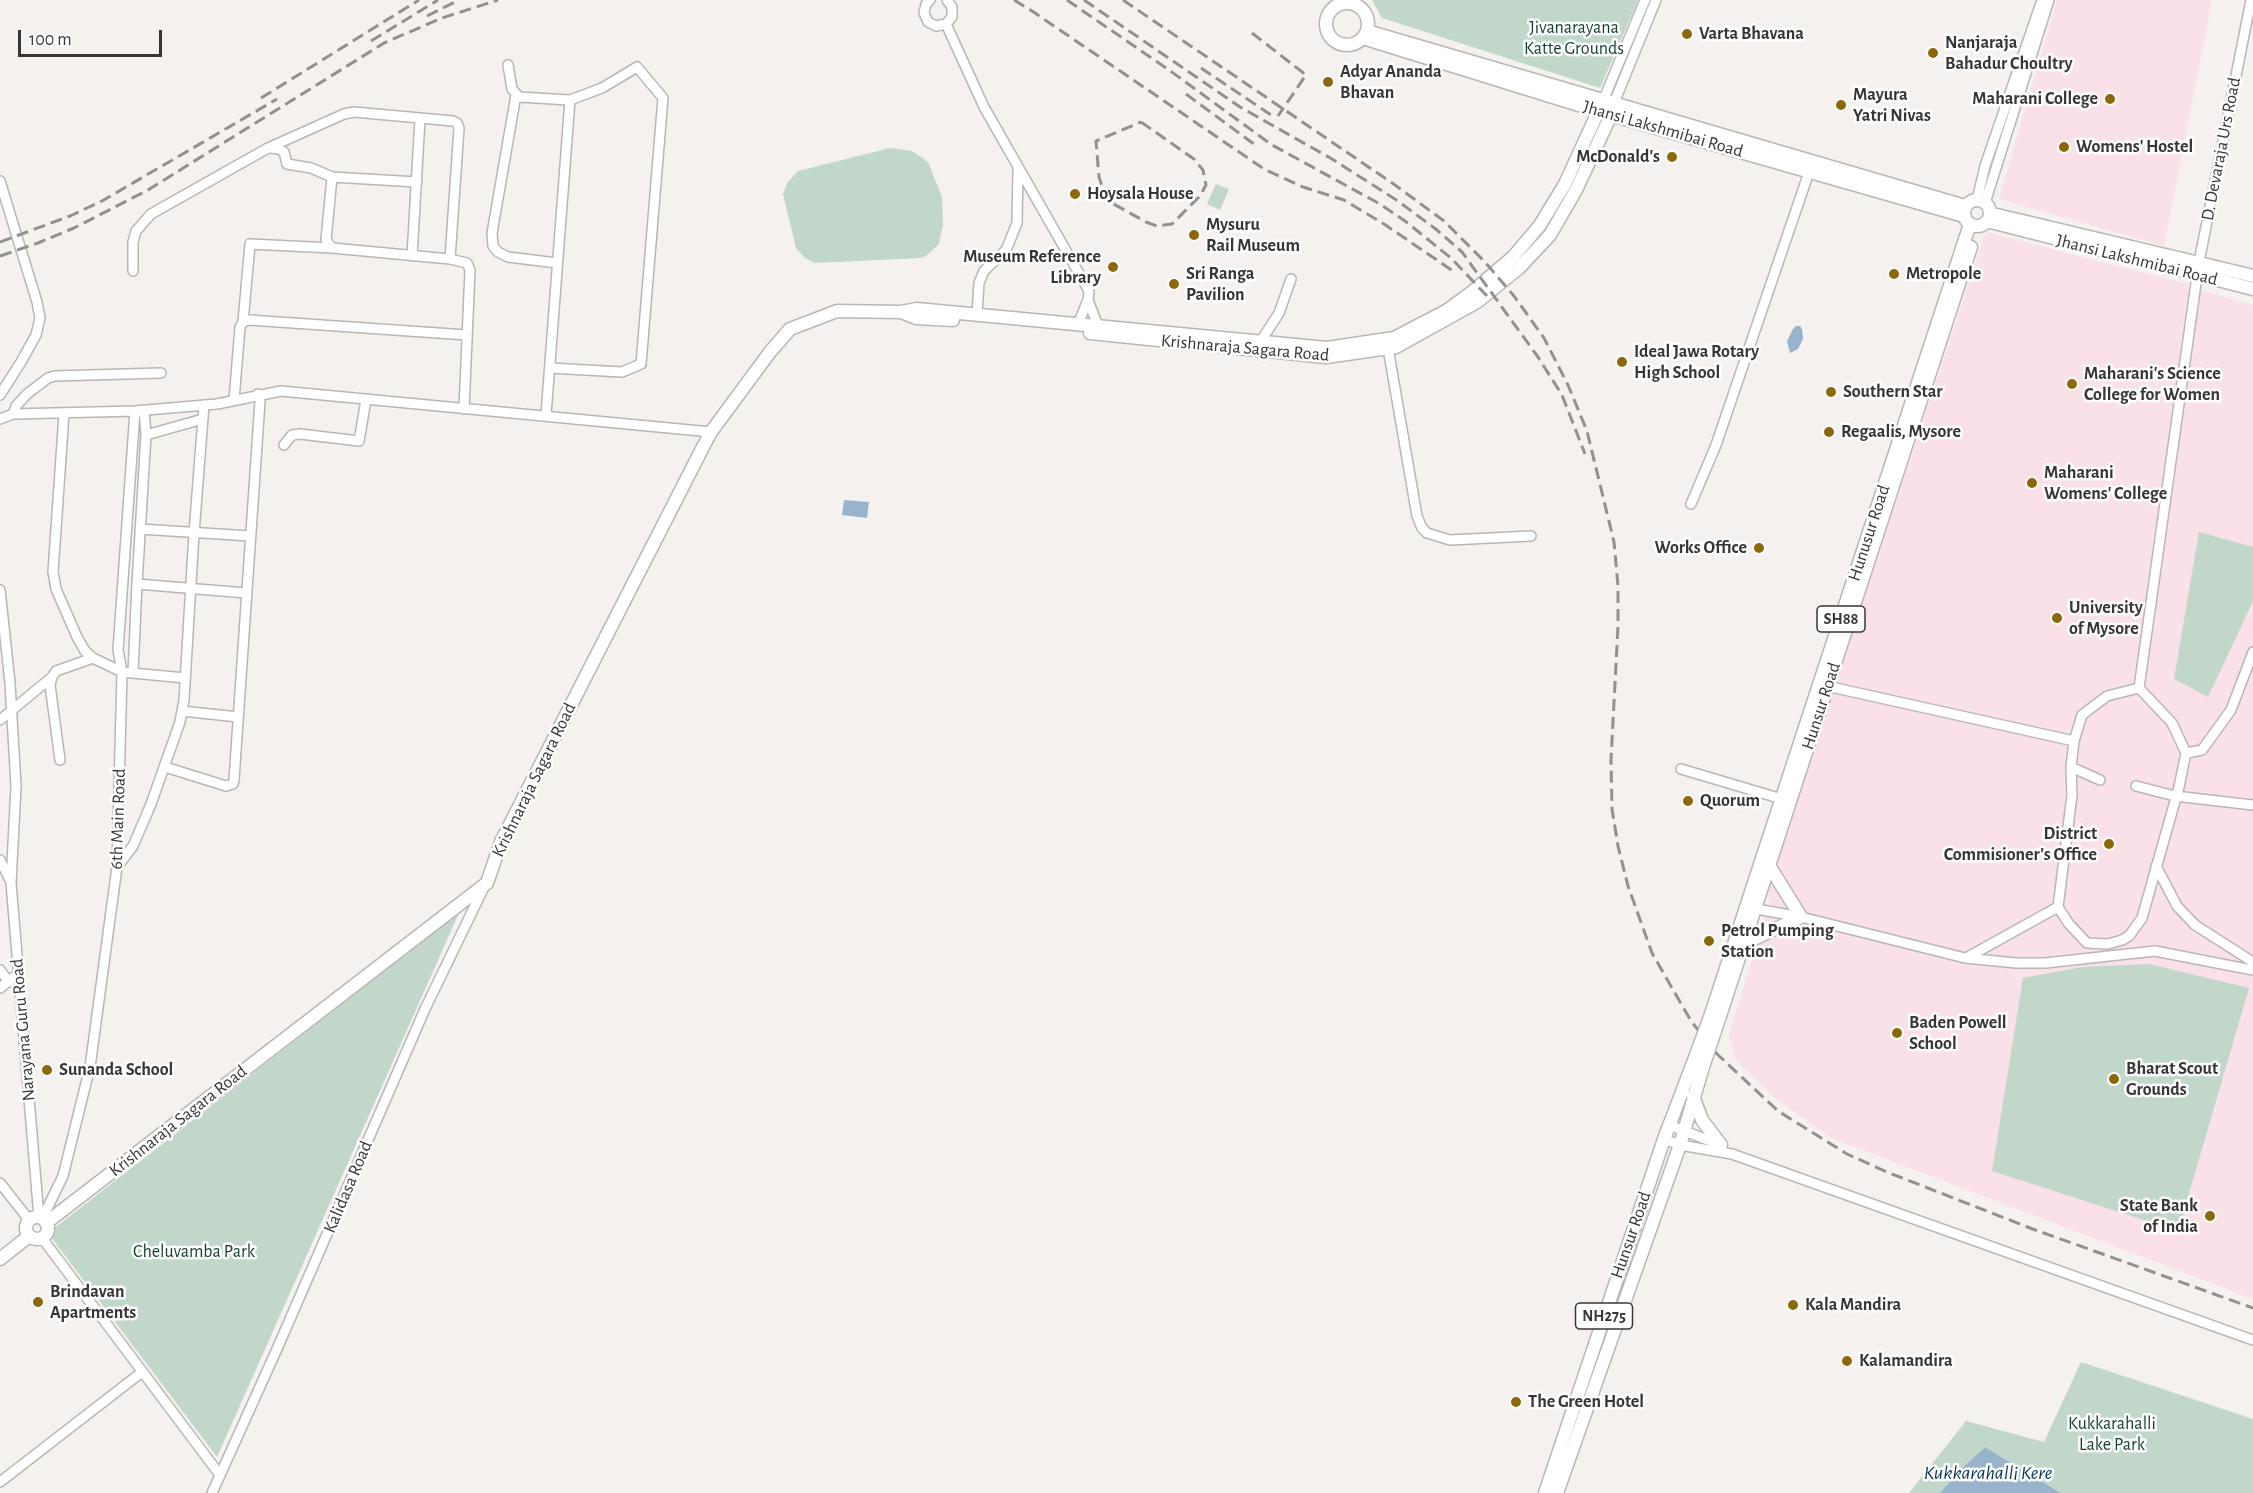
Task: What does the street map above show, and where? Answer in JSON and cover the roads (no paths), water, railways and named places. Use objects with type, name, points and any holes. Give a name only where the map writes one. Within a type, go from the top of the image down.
[{"type":"main road","points":[[1354,2],[1367,18],[1365,35],[1357,43],[1344,45],[1331,39],[1326,26],[1329,14],[1337,6],[1354,2]]},
{"type":"main road","name":"Jhansi Lakshmibai Road","points":[[1365,35],[1809,172],[1977,214],[2199,262],[2253,276]]},
{"type":"main road","name":"Jhansi Lakshmibai Road","points":[[1607,108],[2198,276],[2253,289]]},
{"type":"main road","name":"Krishnaraja Sagara Road","points":[[1098,330],[1261,341],[1327,348],[1394,338],[1446,311],[1513,257],[1540,225],[1607,108]]},
{"type":"main road","name":"Krishnaraja Sagara Road","points":[[901,312],[916,318],[1078,328],[1326,357],[1396,347],[1477,302],[1519,268],[1550,235],[1576,190],[1607,108]]},
{"type":"main road","name":"Hunusur Road","points":[[1715,1015],[1752,908],[1782,799],[1824,685],[1977,214]]},
{"type":"main road","name":"Krishnaraja Sagara Road","points":[[39,1220],[486,883],[501,842],[711,432],[770,352],[790,329],[837,311],[901,312],[918,309],[978,314],[1078,328]]},
{"type":"main road","name":"Hunsur Road","points":[[1545,1493],[1669,1125],[1698,1065],[1715,1015],[1745,943],[1752,908],[1770,867],[1824,685]]},
{"type":"main road","points":[[1745,943],[1801,917],[1770,867]]},
{"type":"main road","points":[[1557,1493],[1680,1145],[1693,1096],[1698,1065]]},
{"type":"main road","points":[[1693,1096],[1702,1120],[1721,1145]]},
{"type":"main road","points":[[0,1259],[47,1232],[39,1220],[27,1227],[35,1237]]},
{"type":"street","points":[[930,0],[924,8],[928,22],[936,26],[950,21],[953,12],[947,0]]},
{"type":"street","points":[[1607,108],[1646,0]]},
{"type":"street","points":[[1607,108],[1656,0]]},
{"type":"street","points":[[1977,214],[1986,166],[2042,0]]},
{"type":"street","points":[[1977,214],[2049,0]]},
{"type":"street","name":"D. Devaraja Urs Road","points":[[2139,688],[2199,262],[2251,0]]},
{"type":"street","points":[[946,24],[984,107],[1089,291],[1078,328]]},
{"type":"street","points":[[508,65],[512,89],[519,97],[570,100],[602,88],[637,67],[663,98],[641,364],[622,372],[550,368]]},
{"type":"street","points":[[516,95],[492,233],[493,246],[498,252],[508,257],[557,263]]},
{"type":"street","points":[[546,415],[570,100]]},
{"type":"street","points":[[133,271],[133,242],[136,231],[151,214],[268,148],[344,114],[354,112],[453,120],[459,128],[450,259]]},
{"type":"street","points":[[412,256],[420,119]]},
{"type":"street","points":[[268,148],[284,152],[287,164],[311,168],[332,177],[417,182]]},
{"type":"street","points":[[978,314],[979,283],[984,271],[1006,250],[1017,223],[1018,167]]},
{"type":"street","points":[[1691,504],[1716,445],[1809,172]]},
{"type":"street","points":[[332,177],[326,240],[332,248]]},
{"type":"street","points":[[0,181],[40,318],[36,334],[0,394]]},
{"type":"street","points":[[234,400],[238,337],[243,322],[250,244],[332,248],[450,259],[467,263],[471,270],[464,409]]},
{"type":"street","points":[[1261,341],[1279,313],[1291,279]]},
{"type":"street","points":[[1088,300],[1098,330]]},
{"type":"street","points":[[243,322],[249,320],[467,335]]},
{"type":"street","points":[[1388,348],[1422,528],[1427,533],[1450,540],[1531,536]]},
{"type":"street","points":[[13,414],[16,406],[27,394],[48,378],[55,376],[161,373]]},
{"type":"street","points":[[0,419],[13,414],[64,414],[204,405],[281,391],[711,432]]},
{"type":"street","points":[[165,767],[226,786],[233,784],[260,401],[258,394]]},
{"type":"street","points":[[284,445],[292,435],[300,434],[359,441],[366,400]]},
{"type":"street","points":[[117,867],[133,846],[165,767],[182,711],[204,405]]},
{"type":"street","points":[[128,672],[137,584],[146,435],[139,410]]},
{"type":"street","name":"6th Main Road","points":[[39,1220],[63,1176],[90,1067],[117,867],[128,672],[118,650],[139,410]]},
{"type":"street","points":[[64,414],[54,581],[77,637],[85,651],[93,658],[128,672],[185,678]]},
{"type":"street","points":[[146,435],[203,419]]},
{"type":"street","points":[[140,529],[250,536]]},
{"type":"street","points":[[137,584],[192,591],[246,593]]},
{"type":"street","name":"Narayana Guru Road","points":[[0,590],[10,682],[16,786],[11,883],[39,1220]]},
{"type":"street","points":[[2186,753],[2202,750],[2231,710],[2253,652]]},
{"type":"street","points":[[0,720],[52,677],[56,671],[93,658]]},
{"type":"street","points":[[0,669],[10,682]]},
{"type":"street","points":[[52,677],[50,685],[60,760]]},
{"type":"street","points":[[1824,685],[2074,741]]},
{"type":"street","points":[[2139,688],[2172,723],[2186,753],[2142,918],[2129,936],[2108,944],[2083,941],[2058,908],[2072,795],[2071,767],[2074,741],[2082,715],[2107,696],[2139,688]]},
{"type":"street","points":[[182,711],[238,717]]},
{"type":"street","points":[[2071,767],[2100,780]]},
{"type":"street","points":[[1681,769],[1782,799]]},
{"type":"street","points":[[2136,786],[2175,796],[2253,805]]},
{"type":"street","points":[[0,860],[11,883]]},
{"type":"street","points":[[2156,866],[2176,906],[2195,925],[2253,962]]},
{"type":"street","name":"Kalidasa Road","points":[[212,1493],[425,1009],[486,883]]},
{"type":"street","points":[[1752,908],[1801,917],[1965,958],[2016,963],[2046,963],[2155,951],[2253,970]]},
{"type":"street","points":[[1965,958],[2058,908]]},
{"type":"street","points":[[2108,944],[2109,955]]},
{"type":"street","points":[[0,970],[9,982]]},
{"type":"street","points":[[0,988],[19,973]]},
{"type":"street","points":[[1669,1125],[1721,1145],[1732,1154]]},
{"type":"street","points":[[1664,1139],[1680,1145],[1732,1154],[2253,1340]]},
{"type":"street","points":[[0,1183],[39,1220]]},
{"type":"street","points":[[35,1237],[220,1475]]},
{"type":"street","points":[[0,1482],[142,1372]]},
{"type":"water","points":[[1796,326],[1802,329],[1803,339],[1798,349],[1790,353],[1787,341]]},
{"type":"water","points":[[844,500],[869,502],[867,518],[842,515]]},
{"type":"water","name":"Kukkarahalli Kere","points":[[1985,1447],[2061,1493],[1940,1493]]},
{"type":"railway","points":[[261,98],[419,0]]},
{"type":"railway","points":[[371,41],[438,0]]},
{"type":"railway","points":[[427,16],[459,0]]},
{"type":"railway","points":[[0,256],[74,228],[148,190],[384,43],[442,18],[498,0]]},
{"type":"railway","points":[[1014,0],[1264,169],[1303,187],[1344,200],[1453,271]]},
{"type":"railway","points":[[1067,0],[1272,145],[1380,204],[1405,221],[1451,258],[1487,296]]},
{"type":"railway","points":[[1084,0],[1240,107],[1332,159],[1398,201],[1462,252],[1538,357],[1562,395],[1585,454]]},
{"type":"railway","points":[[1123,0],[1395,185],[1444,221],[1485,262],[1514,296],[1544,338],[1568,385],[1587,431],[1614,542],[1618,586],[1618,626],[1611,760],[1612,809],[1618,846],[1628,886],[1652,953],[1691,1021],[1717,1054],[1778,1111],[1847,1154],[2030,1228],[2253,1308]]},
{"type":"railway","points":[[1252,33],[1306,75],[1278,116]]},
{"type":"railway","points":[[1201,68],[1274,117]]},
{"type":"railway","points":[[1186,94],[1258,147]]},
{"type":"railway","points":[[0,242],[70,216],[102,201],[277,99]]},
{"type":"railway","points":[[1141,122],[1194,159],[1203,170],[1206,185],[1200,196],[1172,224],[1157,226],[1110,202],[1106,198],[1099,177],[1096,141],[1141,122]]},
{"type":"place","name":"Varta Bhavana","points":[[1687,34]]},
{"type":"place","name":"Nanjaraja Bahadur Choultry","points":[[1933,53]]},
{"type":"place","name":"Adyar Ananda Bhavan","points":[[1328,82]]},
{"type":"place","name":"Maharani College","points":[[2110,99]]},
{"type":"place","name":"Mayura Yatri Nivas","points":[[1841,105]]},
{"type":"place","name":"Womens' Hostel","points":[[2064,147]]},
{"type":"place","name":"McDonald's","points":[[1672,157]]},
{"type":"place","name":"Hoysala House","points":[[1075,194]]},
{"type":"place","name":"Mysuru Rail Museum","points":[[1194,235]]},
{"type":"place","name":"Museum Reference Library","points":[[1113,267]]},
{"type":"place","name":"Metropole","points":[[1894,274]]},
{"type":"place","name":"Sri Ranga Pavilion","points":[[1174,284]]},
{"type":"place","name":"Ideal Jawa Rotary High School","points":[[1622,362]]},
{"type":"place","name":"Maharani's Science College for Women","points":[[2072,384]]},
{"type":"place","name":"Southern Star","points":[[1831,392]]},
{"type":"place","name":"Regaalis, Mysore","points":[[1829,432]]},
{"type":"place","name":"Maharani Womens' College","points":[[2032,483]]},
{"type":"place","name":"Works Office","points":[[1759,548]]},
{"type":"place","name":"University of Mysore","points":[[2057,618]]},
{"type":"place","name":"Quorum","points":[[1688,801]]},
{"type":"place","name":"District Commisioner's Office","points":[[2109,844]]},
{"type":"place","name":"Petrol Pumping Station","points":[[1709,941]]},
{"type":"place","name":"Baden Powell School","points":[[1897,1033]]},
{"type":"place","name":"Sunanda School","points":[[47,1070]]},
{"type":"place","name":"Bharat Scout Grounds","points":[[2114,1079]]},
{"type":"place","name":"State Bank of India","points":[[2210,1216]]},
{"type":"place","name":"Brindavan Apartments","points":[[38,1302]]},
{"type":"place","name":"Kala Mandira","points":[[1793,1305]]},
{"type":"place","name":"Kalamandira","points":[[1847,1361]]},
{"type":"place","name":"The Green Hotel","points":[[1516,1402]]},
{"type":"park label","name":"Jivanarayana Katte Grounds","points":[[1574,38]]},
{"type":"park label","name":"Cheluvamba Park","points":[[194,1252]]},
{"type":"park label","name":"Kukkarahalli Lake Park","points":[[2112,1434]]}]
